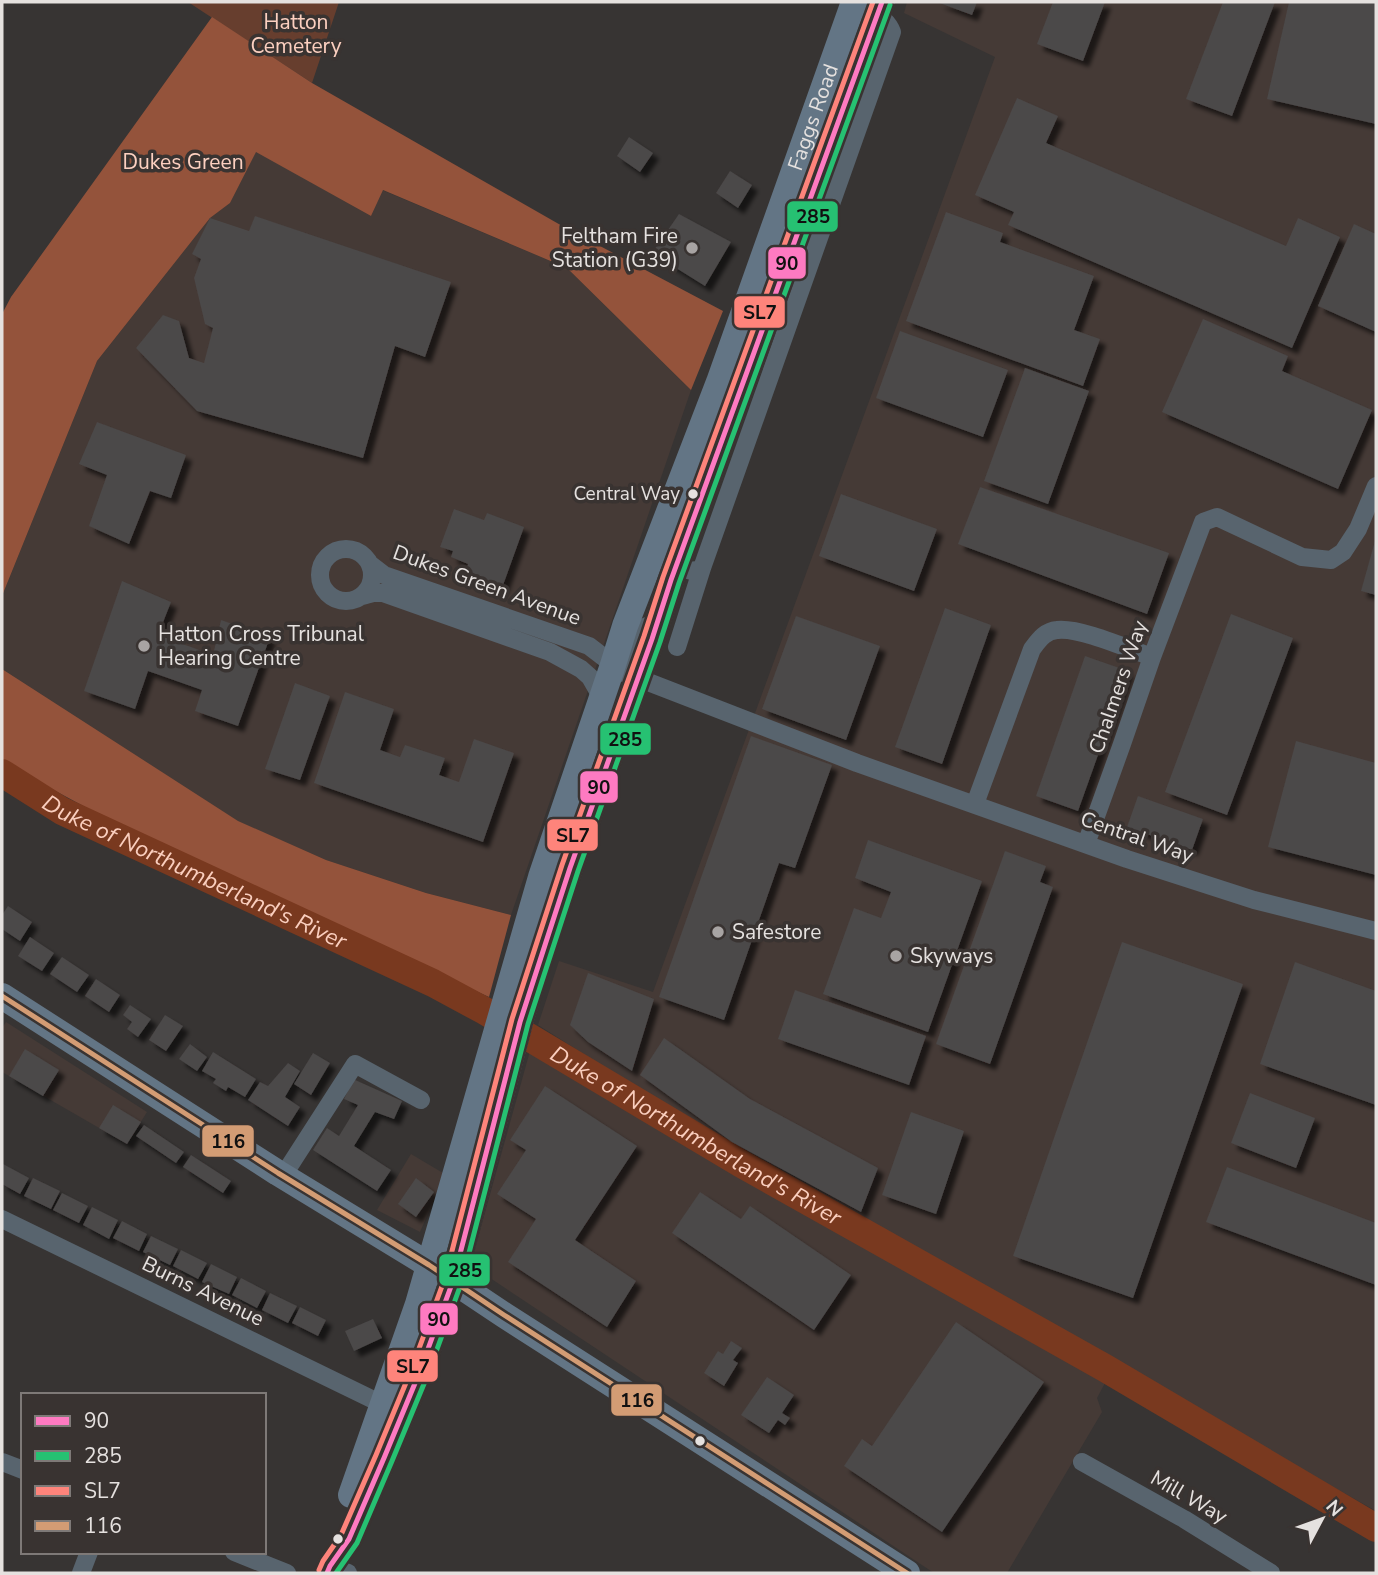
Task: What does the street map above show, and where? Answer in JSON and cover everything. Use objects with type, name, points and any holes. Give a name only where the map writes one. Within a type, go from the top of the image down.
[{"type":"main road","name":"Faggs Road","points":[[335,1571],[338,1536],[361,1465],[384,1405],[429,1265],[494,1085],[520,1022],[541,877],[573,785],[621,687],[683,571],[775,298],[866,6]]},
{"type":"main road","name":"Faggs Road","points":[[533,942],[621,687],[625,626],[719,382],[810,121],[866,6]]},
{"type":"main road","points":[[2,996],[429,1265],[907,1573]]},
{"type":"main road","name":"Faggs Road","points":[[335,1571],[418,1376],[453,1281],[494,1085]]},
{"type":"street","name":"Chalmers Way","points":[[1086,844],[1203,522],[1217,517],[1302,557],[1331,560],[1343,552],[1358,529],[1376,486]]},
{"type":"street","points":[[346,548],[361,552],[371,565],[371,584],[362,596],[340,601],[325,592],[319,574],[321,565],[331,552],[346,548]]},
{"type":"street","name":"Dukes Green Avenue","points":[[371,565],[384,575],[589,646]]},
{"type":"street","points":[[677,647],[683,571]]},
{"type":"street","name":"Dukes Green Avenue","points":[[362,596],[383,593],[592,666],[621,687]]},
{"type":"street","points":[[589,646],[611,640],[625,626]]},
{"type":"street","points":[[975,804],[1032,649],[1042,636],[1055,630],[1075,630],[1152,657]]},
{"type":"street","points":[[589,646],[598,652],[621,687]]},
{"type":"street","name":"Dukes Green Avenue","points":[[550,652],[590,677],[621,687]]},
{"type":"street","name":"Central Way","points":[[621,687],[857,763],[1254,900],[1376,931]]},
{"type":"street","points":[[284,1176],[355,1064],[421,1100]]},
{"type":"street","name":"Burns Avenue","points":[[2,1219],[384,1405]]},
{"type":"street","points":[[2,1462],[21,1469]]},
{"type":"street","name":"Mill Way","points":[[1082,1462],[1184,1519],[1271,1573]]},
{"type":"street","points":[[81,1573],[88,1554]]},
{"type":"street","points":[[239,1554],[287,1573]]},
{"type":"shaded area","points":[[907,2],[1376,2],[1376,1511],[751,1160],[538,1025],[559,961],[653,992],[995,57],[904,13]]},
{"type":"shaded area","points":[[256,151],[371,216],[382,190],[567,268],[691,390],[511,915],[426,893],[326,860],[237,821],[2,669],[2,596],[97,361],[210,218],[230,203]]},
{"type":"shaded area","points":[[6,1022],[147,1112],[127,1144],[2,1072],[2,1028]]},
{"type":"shaded area","points":[[530,1051],[1105,1383],[1097,1398],[1102,1412],[1007,1573],[934,1573],[487,1276],[474,1252]]},
{"type":"shaded area","points":[[411,1154],[443,1173],[420,1232],[377,1210]]},
{"type":"green space","name":"Hatton Cemetery","points":[[188,2],[339,2],[312,83]]},
{"type":"green space","name":"Dukes Green","points":[[212,17],[312,83],[564,227],[723,311],[691,390],[567,268],[383,190],[371,216],[256,152],[230,203],[210,218],[97,361],[2,596],[2,314],[11,297]]},
{"type":"green space","points":[[2,669],[238,821],[326,860],[426,893],[511,915],[489,997],[159,847],[2,762]]},
{"type":"building","points":[[937,2],[977,2],[972,15]]},
{"type":"building","points":[[1053,2],[1105,2],[1083,61],[1037,44]]},
{"type":"building","points":[[1223,2],[1275,2],[1232,116],[1186,99]]},
{"type":"building","points":[[1289,2],[1376,2],[1376,124],[1267,99]]},
{"type":"building","points":[[1017,98],[1058,116],[1046,143],[1286,246],[1298,218],[1340,237],[1292,348],[1008,225],[1014,212],[975,195]]},
{"type":"building","points":[[629,137],[653,153],[640,172],[617,156]]},
{"type":"building","points":[[730,171],[752,185],[738,208],[716,193]]},
{"type":"building","points":[[946,212],[1003,233],[1000,242],[1094,276],[1074,330],[1100,339],[1083,386],[906,321]]},
{"type":"building","name":"Feltham Fire Station (G39)","points":[[679,214],[731,242],[705,286],[652,253]]},
{"type":"building","points":[[255,216],[451,282],[425,357],[395,346],[363,458],[197,411],[136,348],[163,315],[179,321],[189,358],[204,363],[213,328],[205,324],[194,278],[201,259],[192,254],[210,218],[249,231]]},
{"type":"building","points":[[1354,224],[1376,234],[1376,332],[1318,306]]},
{"type":"building","points":[[1203,319],[1288,356],[1282,371],[1372,410],[1338,489],[1162,412]]},
{"type":"building","points":[[900,331],[1008,370],[983,437],[876,398]]},
{"type":"building","points":[[1025,368],[1089,391],[1048,504],[984,481]]},
{"type":"building","points":[[97,422],[186,455],[171,498],[150,491],[129,544],[89,526],[107,475],[79,464]]},
{"type":"building","points":[[980,487],[1169,553],[1147,614],[958,544]]},
{"type":"building","points":[[841,494],[937,529],[914,591],[819,556]]},
{"type":"building","points":[[454,509],[484,520],[487,513],[524,527],[502,588],[465,574],[468,564],[451,557],[453,551],[440,547]]},
{"type":"building","points":[[1376,541],[1376,595],[1361,591]]},
{"type":"building","name":"Hatton Cross Tribunal Hearing Centre","points":[[122,581],[171,602],[158,635],[213,655],[221,620],[270,637],[238,726],[195,711],[202,690],[148,671],[135,709],[84,691]]},
{"type":"building","points":[[945,608],[991,625],[942,764],[895,747]]},
{"type":"building","points":[[1231,614],[1293,638],[1227,815],[1165,792]]},
{"type":"building","points":[[796,616],[880,646],[846,740],[762,709]]},
{"type":"building","points":[[1085,656],[1128,671],[1078,811],[1036,796]]},
{"type":"building","points":[[295,683],[330,696],[300,780],[265,769]]},
{"type":"building","points":[[345,692],[394,709],[380,750],[400,757],[405,745],[445,758],[439,775],[459,782],[474,739],[514,753],[483,842],[314,783]]},
{"type":"building","name":"Safestore","points":[[751,736],[832,765],[795,868],[779,863],[724,1020],[659,997]]},
{"type":"building","points":[[1296,741],[1376,763],[1376,875],[1268,847]]},
{"type":"building","points":[[1138,796],[1203,819],[1192,850],[1127,827]]},
{"type":"building","name":"Skyways","points":[[868,840],[982,881],[928,1032],[823,994],[854,908],[881,918],[891,892],[855,878]]},
{"type":"building","points":[[1005,851],[1046,866],[1040,882],[1053,887],[990,1064],[936,1044]]},
{"type":"building","points":[[8,906],[32,922],[20,941],[2,929],[2,915]]},
{"type":"building","points":[[30,937],[54,953],[42,971],[18,956]]},
{"type":"building","points":[[1122,942],[1243,984],[1133,1298],[1013,1256]]},
{"type":"building","points":[[62,957],[89,975],[77,992],[50,974]]},
{"type":"building","points":[[1295,962],[1376,991],[1376,1105],[1260,1064]]},
{"type":"building","points":[[588,973],[654,999],[632,1071],[588,1042],[570,1025]]},
{"type":"building","points":[[96,979],[120,995],[109,1012],[85,996]]},
{"type":"building","points":[[795,990],[926,1036],[909,1085],[778,1039]]},
{"type":"building","points":[[130,1005],[151,1019],[138,1037],[127,1029],[132,1022],[123,1015]]},
{"type":"building","points":[[165,1015],[183,1026],[166,1051],[149,1040]]},
{"type":"building","points":[[664,1038],[750,1099],[878,1168],[861,1212],[732,1142],[640,1075]]},
{"type":"building","points":[[190,1044],[207,1057],[197,1071],[179,1059]]},
{"type":"building","points":[[25,1049],[59,1070],[43,1096],[9,1076]]},
{"type":"building","points":[[213,1052],[256,1079],[245,1097],[228,1087],[226,1091],[213,1083],[216,1079],[202,1071]]},
{"type":"building","points":[[313,1053],[330,1063],[311,1095],[294,1084]]},
{"type":"building","points":[[288,1063],[300,1071],[285,1097],[300,1107],[288,1126],[248,1100],[260,1082],[268,1086]]},
{"type":"building","points":[[353,1079],[402,1101],[394,1119],[375,1112],[354,1146],[391,1170],[377,1191],[313,1150],[327,1128],[339,1136],[358,1105],[344,1099]]},
{"type":"building","points":[[545,1086],[637,1146],[575,1240],[636,1281],[607,1327],[508,1262],[536,1219],[497,1194],[526,1150],[510,1140]]},
{"type":"building","points":[[1250,1093],[1315,1118],[1296,1168],[1231,1143]]},
{"type":"building","points":[[113,1105],[141,1122],[127,1144],[99,1128]]},
{"type":"building","points":[[911,1112],[964,1131],[936,1214],[882,1195]]},
{"type":"building","points":[[144,1125],[184,1152],[176,1163],[136,1136]]},
{"type":"building","points":[[191,1155],[231,1181],[223,1193],[183,1167]]},
{"type":"building","points":[[3,1164],[29,1178],[20,1194],[2,1184]]},
{"type":"building","points":[[1227,1167],[1376,1223],[1376,1285],[1206,1222]]},
{"type":"building","points":[[33,1178],[60,1191],[51,1209],[24,1196]]},
{"type":"building","points":[[416,1178],[434,1192],[416,1217],[398,1204]]},
{"type":"building","points":[[700,1192],[741,1219],[750,1206],[851,1275],[814,1330],[672,1233]]},
{"type":"building","points":[[62,1193],[88,1206],[79,1223],[53,1210]]},
{"type":"building","points":[[92,1207],[118,1220],[109,1239],[83,1225]]},
{"type":"building","points":[[122,1221],[147,1234],[139,1251],[113,1238]]},
{"type":"building","points":[[151,1236],[178,1249],[170,1265],[143,1252]]},
{"type":"building","points":[[181,1250],[207,1263],[198,1279],[173,1266]]},
{"type":"building","points":[[211,1264],[237,1277],[229,1294],[202,1282]]},
{"type":"building","points":[[241,1278],[266,1291],[257,1308],[232,1295]]},
{"type":"building","points":[[270,1293],[297,1306],[288,1323],[262,1310]]},
{"type":"building","points":[[300,1307],[326,1320],[318,1336],[292,1323]]},
{"type":"building","points":[[373,1319],[382,1338],[354,1351],[345,1331]]},
{"type":"building","points":[[956,1322],[1044,1382],[942,1532],[844,1466],[862,1439],[872,1446]]},
{"type":"building","points":[[731,1341],[742,1348],[733,1360],[738,1363],[724,1386],[704,1373],[718,1351],[723,1354]]},
{"type":"building","points":[[767,1377],[794,1395],[782,1413],[790,1418],[785,1425],[778,1420],[769,1433],[741,1415]]},
{"type":"waterway","name":"Duke of Northumberland's River","points":[[2,773],[62,811],[433,983],[485,1011],[740,1163],[1105,1368],[1376,1528]]},
{"type":"transit line","name":"SL7","points":[[319,1570],[341,1535],[376,1455],[445,1278],[512,1019],[562,865],[663,577],[873,2]]},
{"type":"transit line","name":"90","points":[[327,1573],[349,1539],[384,1458],[453,1281],[520,1022],[570,868],[671,580],[882,2]]},
{"type":"transit line","name":"285","points":[[336,1573],[357,1543],[426,1379],[461,1284],[528,1024],[578,871],[679,583],[890,5]]},
{"type":"transit line","name":"116","points":[[2,996],[278,1173],[429,1265],[907,1573]]},
{"type":"place","name":"Feltham Fire Station (G39)","points":[[692,248]]},
{"type":"place","name":"Central Way","points":[[693,494]]},
{"type":"place","name":"Hatton Cross Tribunal Hearing Centre","points":[[144,646]]},
{"type":"place","name":"Safestore","points":[[718,932]]},
{"type":"place","name":"Skyways","points":[[896,956]]}]
